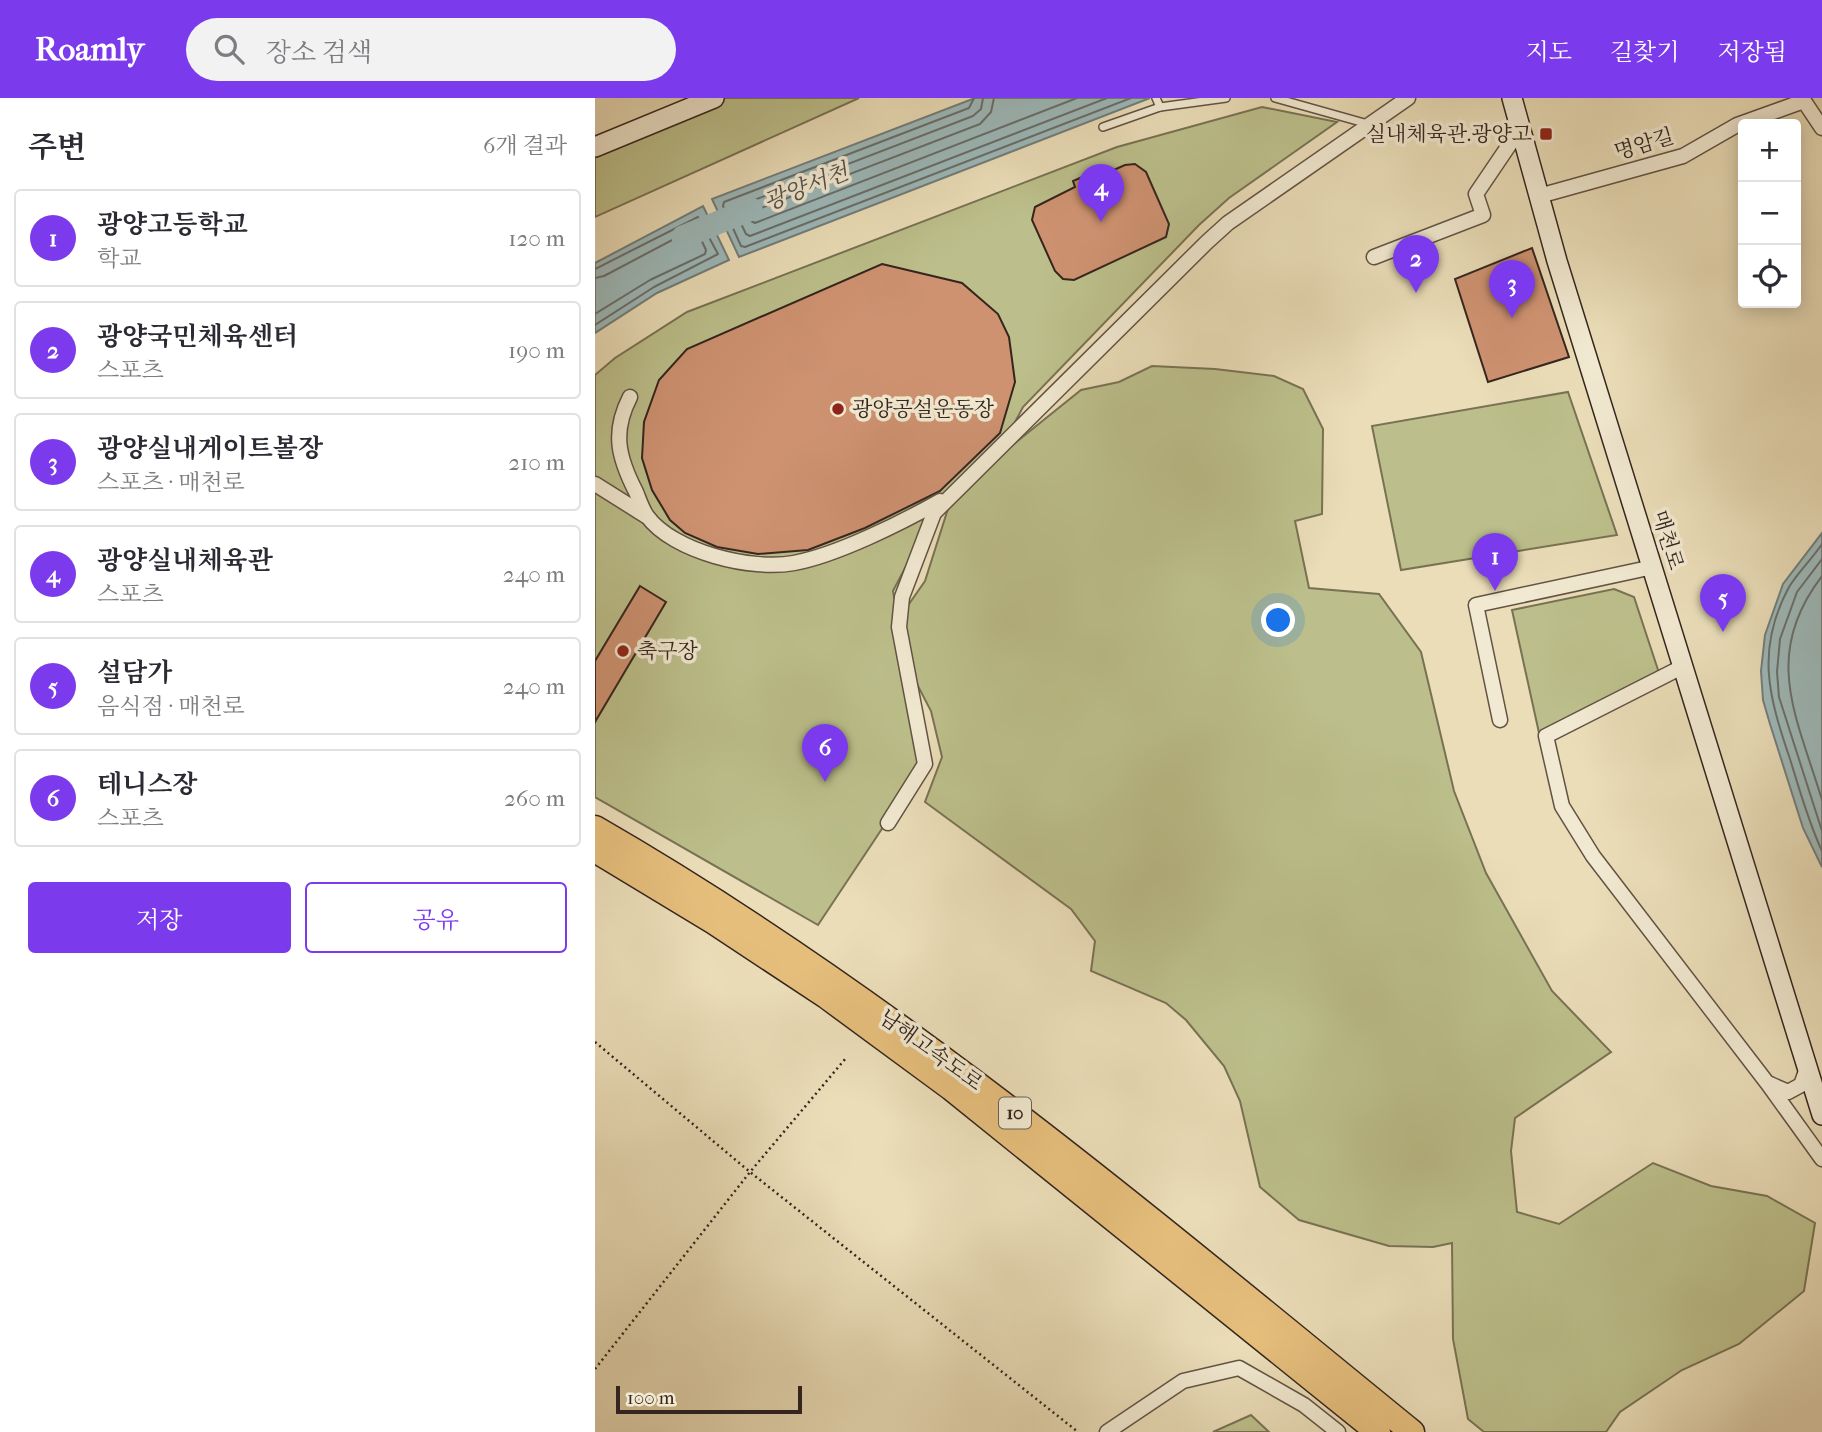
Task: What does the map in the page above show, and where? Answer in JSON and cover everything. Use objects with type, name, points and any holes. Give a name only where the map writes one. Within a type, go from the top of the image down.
[{"type":"highway","name":"남해고속도로","points":[[595,828],[838,981],[952,1065],[1153,1221],[1412,1432]]},
{"type":"highway","name":"남해고속도로","points":[[595,850],[714,922],[814,989],[951,1088],[1377,1432]]},
{"type":"main road","points":[[595,148],[714,98]]},
{"type":"main road","name":"매천로","points":[[1512,98],[1539,196],[1822,1115]]},
{"type":"street","points":[[888,823],[925,764],[899,627],[902,597],[934,513],[1207,242],[1408,98]]},
{"type":"street","name":"명암길","points":[[1539,196],[1683,156],[1737,125],[1808,100],[1822,128]]},
{"type":"street","points":[[1374,257],[1483,215],[1476,194],[1520,129]]},
{"type":"street","points":[[630,397],[621,416],[619,442],[628,478],[647,517]]},
{"type":"street","points":[[595,484],[647,517],[672,538],[721,558],[759,564],[794,563],[897,525],[953,493]]},
{"type":"street","points":[[1500,720],[1476,605],[1653,567]]},
{"type":"street","points":[[1684,666],[1546,736],[1562,806],[1593,856],[1768,1084],[1822,1159]]},
{"type":"street","points":[[1768,1084],[1788,1092],[1801,1085],[1808,1067]]},
{"type":"street","points":[[1107,1432],[1184,1381],[1239,1368],[1304,1405],[1338,1432]]},
{"type":"lane","points":[[1156,98],[1160,107]]},
{"type":"lane","points":[[1103,127],[1160,107],[1226,98]]},
{"type":"lane","points":[[1275,98],[1369,124]]},
{"type":"path","points":[[595,1042],[750,1172],[1078,1432]]},
{"type":"path","points":[[595,1369],[750,1172],[846,1058]]},
{"type":"green space","points":[[724,98],[859,98],[595,217],[595,154]]},
{"type":"green space","points":[[1262,107],[1337,122],[1229,198],[1199,225],[1023,407],[1002,447],[942,498],[893,591],[903,645],[900,617],[925,581],[953,493],[1081,390],[1119,382],[1152,366],[1215,369],[1274,376],[1303,389],[1323,429],[1322,514],[1295,521],[1309,588],[1379,594],[1421,652],[1454,791],[1486,873],[1552,991],[1611,1052],[1515,1118],[1511,1151],[1517,1212],[1559,1224],[1653,1163],[1711,1186],[1767,1196],[1815,1223],[1804,1291],[1739,1344],[1682,1370],[1620,1412],[1606,1432],[1484,1432],[1468,1419],[1453,1339],[1452,1243],[1433,1247],[1389,1246],[1299,1220],[1260,1187],[1240,1101],[1224,1066],[1186,1020],[1166,1003],[1091,971],[1095,941],[1071,909],[925,802],[942,757],[931,711],[907,665],[925,764],[818,925],[595,797],[595,375],[615,358],[687,312],[1117,147]]},
{"type":"green space","points":[[1568,392],[1617,535],[1401,570],[1372,426]]},
{"type":"green space","points":[[1614,589],[1634,597],[1662,682],[1541,742],[1512,610]]},
{"type":"green space","points":[[1251,1415],[1269,1432],[1213,1432]]},
{"type":"water","points":[[975,98],[1150,98],[739,257],[712,199]]},
{"type":"water","points":[[703,206],[729,260],[657,293],[595,333],[595,263]]},
{"type":"water","points":[[1822,533],[1822,867],[1803,828],[1770,724],[1763,700],[1761,671],[1765,635],[1783,584]]},
{"type":"building","points":[[1135,164],[1146,172],[1169,224],[1166,237],[1074,280],[1063,279],[1055,271],[1032,220],[1035,207],[1075,187],[1073,181],[1089,174],[1091,180],[1125,165]]},
{"type":"building","points":[[1532,248],[1569,357],[1488,382],[1455,279]]},
{"type":"building","name":"광양공설운동장","points":[[882,264],[962,283],[998,314],[1009,337],[1015,382],[1000,433],[940,491],[865,528],[808,550],[758,554],[717,547],[685,533],[670,520],[652,490],[642,458],[644,422],[659,380],[687,349]]},
{"type":"building","points":[[640,586],[666,602],[595,722],[595,661]]},
{"type":"waterway","name":"광양서천","points":[[683,237],[751,209]]},
{"type":"place","name":"실내체육관.광양고","points":[[1546,134]]},
{"type":"place","name":"광양실내체육관","points":[[1101,222]]},
{"type":"place","name":"광양국민체육센터","points":[[1416,293]]},
{"type":"place","name":"광양실내게이트볼장","points":[[1512,318]]},
{"type":"place","name":"광양공설운동장","points":[[838,409]]},
{"type":"place","name":"광양고등학교","points":[[1495,591]]},
{"type":"place","name":"설담가","points":[[1723,632]]},
{"type":"place","name":"축구장","points":[[623,651]]},
{"type":"place","name":"테니스장","points":[[825,782]]}]
